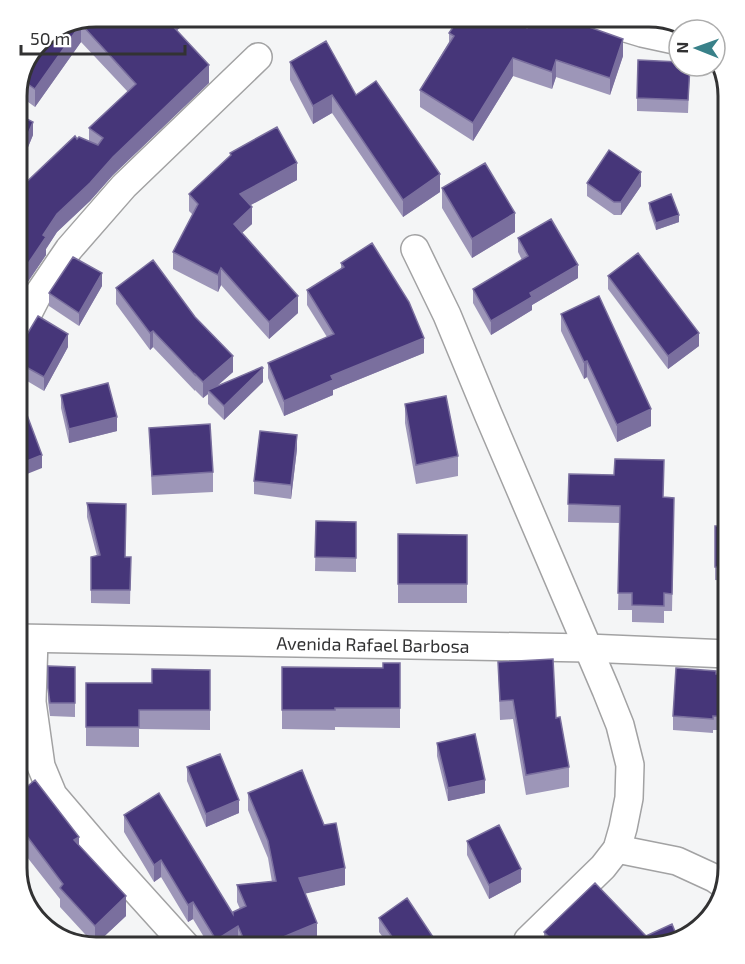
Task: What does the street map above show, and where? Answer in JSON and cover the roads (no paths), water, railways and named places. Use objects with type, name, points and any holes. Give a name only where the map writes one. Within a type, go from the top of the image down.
[{"type":"street","points":[[622,27],[667,38]]},
{"type":"street","points":[[27,316],[37,296],[69,249],[124,186],[258,57]]},
{"type":"street","points":[[415,249],[447,315],[606,690],[620,725],[630,765],[629,798],[617,849],[603,867],[531,937]]},
{"type":"street","name":"Avenida Rafael Barbosa","points":[[27,639],[587,648],[718,654]]},
{"type":"street","points":[[27,657],[41,765],[53,795],[178,937]]},
{"type":"street","points":[[617,849],[677,861],[717,880]]}]
